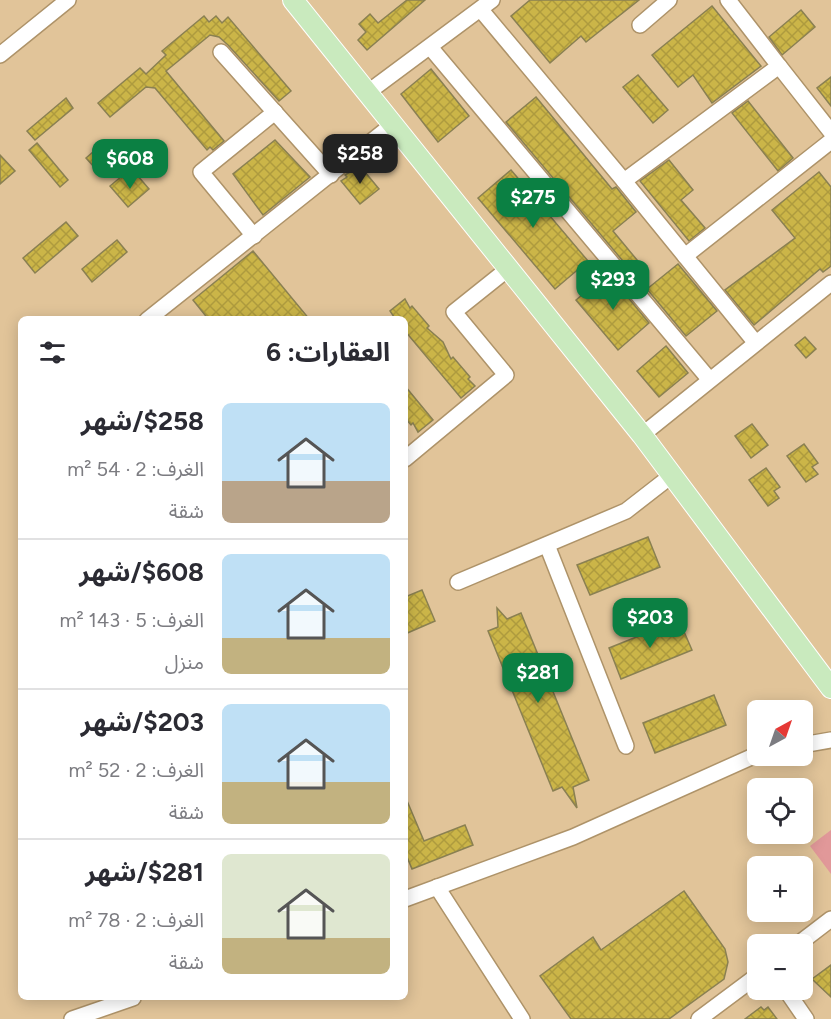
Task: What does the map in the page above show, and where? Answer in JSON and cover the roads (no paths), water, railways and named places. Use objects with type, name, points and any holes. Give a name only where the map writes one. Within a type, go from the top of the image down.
[{"type":"main road","points":[[293,0],[642,435],[831,688]]},
{"type":"street","points":[[0,55],[68,0]]},
{"type":"street","points":[[640,25],[669,0]]},
{"type":"street","points":[[728,0],[831,132]]},
{"type":"street","points":[[367,93],[487,5],[624,181],[755,342]]},
{"type":"street","points":[[430,47],[709,379]]},
{"type":"street","points":[[221,52],[331,175]]},
{"type":"street","points":[[624,181],[779,66]]},
{"type":"street","points":[[254,236],[201,172],[275,112]]},
{"type":"street","points":[[152,316],[392,125]]},
{"type":"street","points":[[685,256],[831,141]]},
{"type":"street","points":[[408,457],[506,375],[454,312],[509,268]]},
{"type":"street","points":[[642,435],[831,283]]},
{"type":"street","points":[[458,582],[626,511],[671,476]]},
{"type":"street","points":[[547,545],[626,746]]},
{"type":"street","points":[[813,743],[831,740]]},
{"type":"street","points":[[408,898],[573,837],[747,759]]},
{"type":"street","points":[[437,887],[522,1019]]},
{"type":"street","points":[[811,934],[831,919]]},
{"type":"street","points":[[699,1019],[747,983]]},
{"type":"street","points":[[72,1019],[127,1000]]},
{"type":"street","points":[[793,1000],[806,1019]]}]
